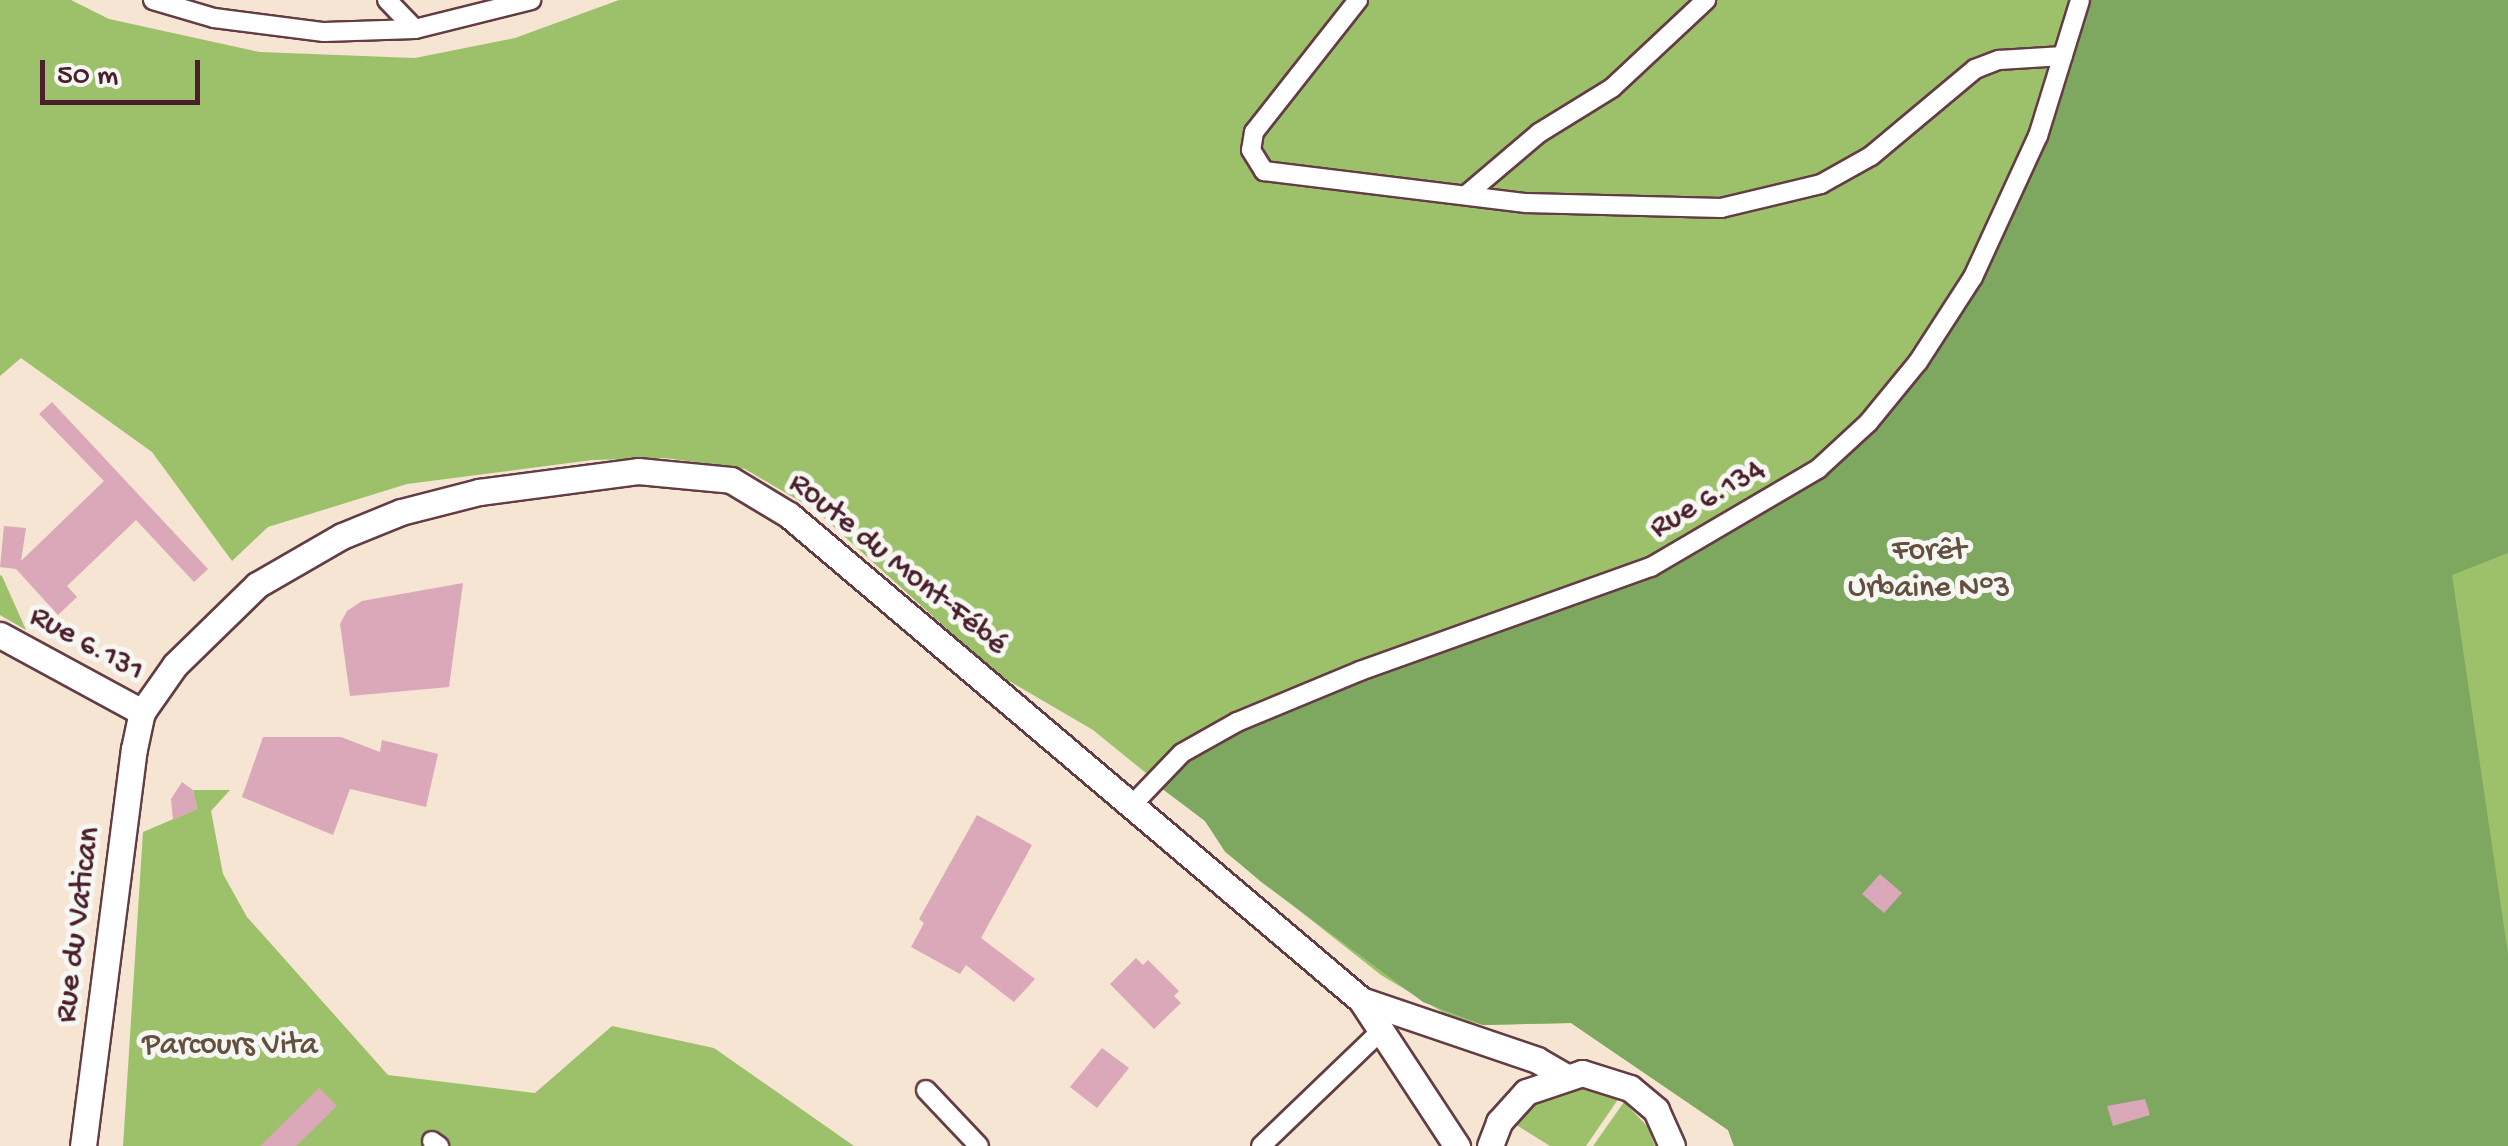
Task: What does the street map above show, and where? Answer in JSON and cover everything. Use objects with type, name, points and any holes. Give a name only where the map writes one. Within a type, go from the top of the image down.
[{"type":"street","points":[[153,0],[214,18],[324,32],[415,29],[532,0]]},
{"type":"street","points":[[387,0],[415,29]]},
{"type":"street","points":[[1358,0],[1254,132],[1254,163],[1264,170],[1466,196],[1624,209],[1779,199],[1871,156],[1974,69],[1999,60],[2062,56]]},
{"type":"street","points":[[1466,196],[1526,142],[1612,88],[1706,0]]},
{"type":"street","name":"Rue 6.134","points":[[1134,803],[1182,753],[1237,722],[1360,670],[1651,567],[1818,469],[1868,423],[1918,362],[1973,277],[2014,196],[2080,0]]},
{"type":"street","name":"Route du Mont-Fébé","points":[[142,712],[218,617],[280,571],[342,536],[400,512],[479,492],[568,476],[668,471],[731,480],[767,499],[1134,803],[1362,1000],[1523,1054],[1564,1075]]},
{"type":"street","name":"Rue 6.131","points":[[0,635],[142,712]]},
{"type":"street","name":"Rue du Vatican","points":[[83,1146],[142,712]]},
{"type":"street","points":[[1362,1000],[1457,1146]]},
{"type":"street","points":[[1261,1146],[1381,1031]]},
{"type":"street","points":[[1490,1146],[1499,1122],[1526,1092],[1564,1075],[1607,1077],[1630,1088],[1656,1110],[1673,1144]]},
{"type":"street","points":[[926,1090],[978,1146]]},
{"type":"green space","name":"Forêt Urbaine N°3","points":[[0,0],[71,0],[109,19],[260,52],[415,58],[515,38],[619,0],[2508,0],[2508,1146],[1734,1146],[1728,1130],[1571,1023],[1483,1025],[1449,1016],[1381,975],[1225,852],[1205,821],[1093,730],[997,674],[815,510],[745,469],[665,458],[592,460],[407,484],[268,527],[232,561],[152,452],[21,358],[0,376]]},
{"type":"green space","points":[[2080,0],[2508,0],[2508,553],[2452,575],[2508,954],[2508,1146],[1734,1146],[1728,1130],[1571,1023],[1483,1025],[1423,1002],[1260,881],[1225,851],[1205,821],[1153,782],[1237,722],[1651,567],[1818,469],[1918,362],[2014,196]]},
{"type":"green space","points":[[2,576],[26,630],[0,615]]},
{"type":"green space","name":"Parcours Vita","points":[[193,790],[230,790],[211,811],[223,874],[247,917],[388,1075],[535,1093],[612,1026],[714,1048],[854,1146],[123,1146],[143,832],[197,809]]},
{"type":"green space","points":[[1588,1087],[1619,1098],[1586,1146],[1550,1146],[1513,1123],[1540,1097]]},
{"type":"green space","points":[[1624,1102],[1648,1127],[1655,1146],[1593,1146]]},
{"type":"building","points":[[52,402],[208,569],[194,582],[136,520],[67,586],[77,597],[58,615],[16,569],[0,567],[4,526],[26,528],[21,561],[104,481],[39,414]]},
{"type":"building","points":[[463,583],[449,687],[350,696],[340,624],[347,611],[362,601]]},
{"type":"building","points":[[263,737],[341,737],[380,752],[382,740],[438,754],[426,807],[350,789],[333,835],[242,797]]},
{"type":"building","points":[[182,782],[193,790],[197,809],[173,820],[171,799]]},
{"type":"building","points":[[977,815],[1032,845],[981,938],[1035,979],[1014,1002],[966,965],[960,974],[911,947],[924,923],[919,919]]},
{"type":"building","points":[[1880,874],[1902,893],[1884,913],[1862,894]]},
{"type":"building","points":[[1136,958],[1143,965],[1148,960],[1179,991],[1174,996],[1181,1003],[1154,1029],[1110,984]]},
{"type":"building","points":[[1102,1048],[1129,1068],[1097,1108],[1070,1087]]},
{"type":"building","points":[[319,1088],[337,1106],[296,1146],[260,1146]]},
{"type":"building","points":[[2145,1099],[2150,1115],[2113,1126],[2107,1106]]}]
